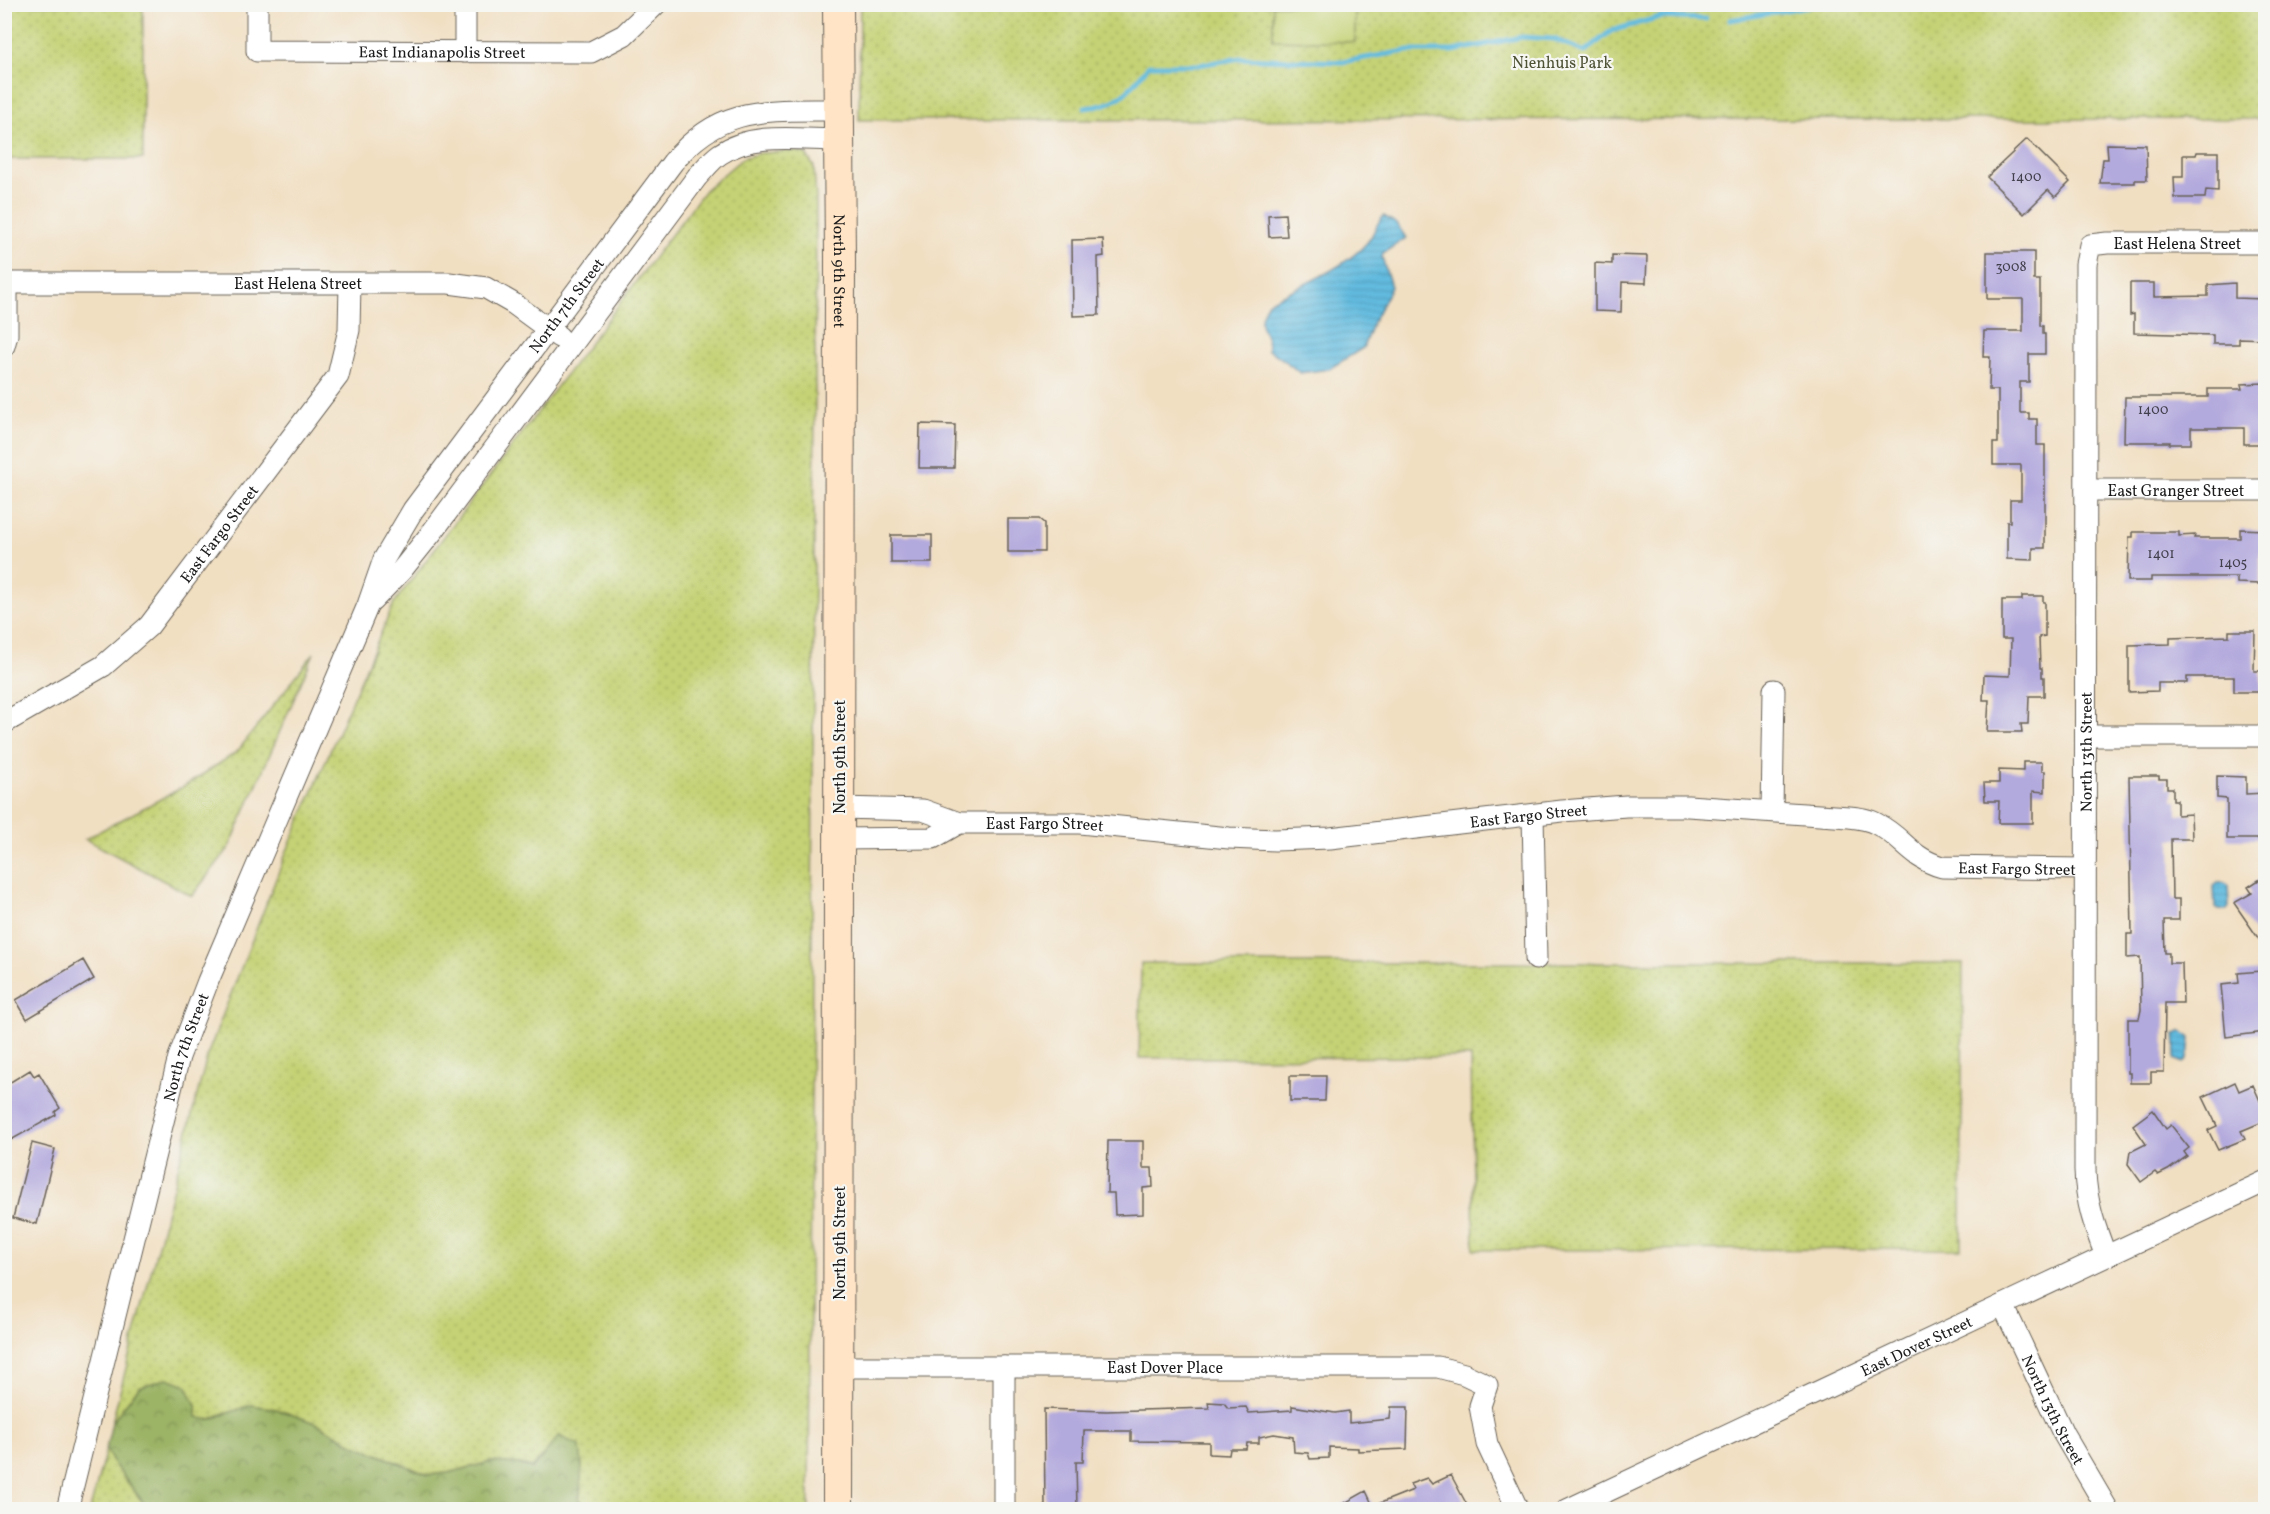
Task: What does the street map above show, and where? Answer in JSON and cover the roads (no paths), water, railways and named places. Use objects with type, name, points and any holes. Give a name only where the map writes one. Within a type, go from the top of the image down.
[{"type":"main road","name":"North 9th Street","points":[[838,4],[840,110],[838,1509]]},
{"type":"street","name":"East Indianapolis Street","points":[[257,4],[257,51],[465,52],[591,52],[624,34],[656,4]]},
{"type":"street","points":[[465,4],[465,52]]},
{"type":"street","name":"North 7th Street","points":[[68,1509],[179,1057],[208,981],[368,605],[384,559],[413,510],[673,162],[695,138],[722,122],[742,115],[772,111],[840,110]]},
{"type":"street","name":"North 7th Street","points":[[368,605],[401,571],[433,531],[697,177],[719,155],[745,143],[759,140],[840,140]]},
{"type":"street","name":"East Helena Street","points":[[2090,245],[2107,243],[2265,243]]},
{"type":"street","name":"North 13th Street","points":[[2090,245],[2086,264],[2086,1190],[2091,1215],[2106,1256]]},
{"type":"street","points":[[4,346],[7,335],[6,283]]},
{"type":"street","name":"East Helena Street","points":[[6,283],[449,283],[486,288],[514,304],[572,346]]},
{"type":"street","name":"East Fargo Street","points":[[4,723],[103,666],[149,626],[338,376],[349,330],[350,284]]},
{"type":"street","name":"East Granger Street","points":[[2086,490],[2265,490]]},
{"type":"street","points":[[1772,812],[1774,690]]},
{"type":"street","points":[[2086,736],[2265,736]]},
{"type":"street","name":"East Fargo Street","points":[[839,808],[923,810],[959,823],[1080,823],[1228,838],[1275,840],[1330,838],[1533,814],[1637,805],[1868,820],[1888,831],[1920,859],[1942,867],[2085,869]]},
{"type":"street","points":[[1533,814],[1536,959]]},
{"type":"street","name":"East Fargo Street","points":[[839,839],[933,838],[959,823]]},
{"type":"street","name":"East Dover Street","points":[[1567,1509],[2265,1181]]},
{"type":"street","name":"North 13th Street","points":[[2003,1305],[2063,1433],[2108,1509]]},
{"type":"street","name":"East Dover Place","points":[[839,1367],[1438,1367],[1464,1374],[1487,1385],[1480,1406],[1487,1444],[1518,1509]]},
{"type":"street","points":[[1004,1367],[1004,1509]]},
{"type":"water","points":[[1384,216],[1397,224],[1406,238],[1383,253],[1382,257],[1391,287],[1372,324],[1363,348],[1329,369],[1300,373],[1268,350],[1268,343],[1261,324],[1263,311],[1268,302],[1323,275],[1349,259],[1369,240]]},
{"type":"water","points":[[2218,883],[2228,886],[2229,906],[2226,910],[2215,908],[2214,886]]},
{"type":"water","points":[[2182,1031],[2190,1038],[2188,1060],[2184,1063],[2174,1059],[2175,1035]]},
{"type":"waterway","points":[[1730,20],[1820,4]]},
{"type":"waterway","points":[[1085,108],[1116,100],[1129,89],[1149,65],[1198,65],[1241,58],[1342,62],[1406,51],[1453,51],[1522,37],[1554,39],[1585,52],[1611,31],[1660,17],[1706,19]]},
{"type":"park label","name":"Nienhuis Park","points":[[1562,62]]}]
